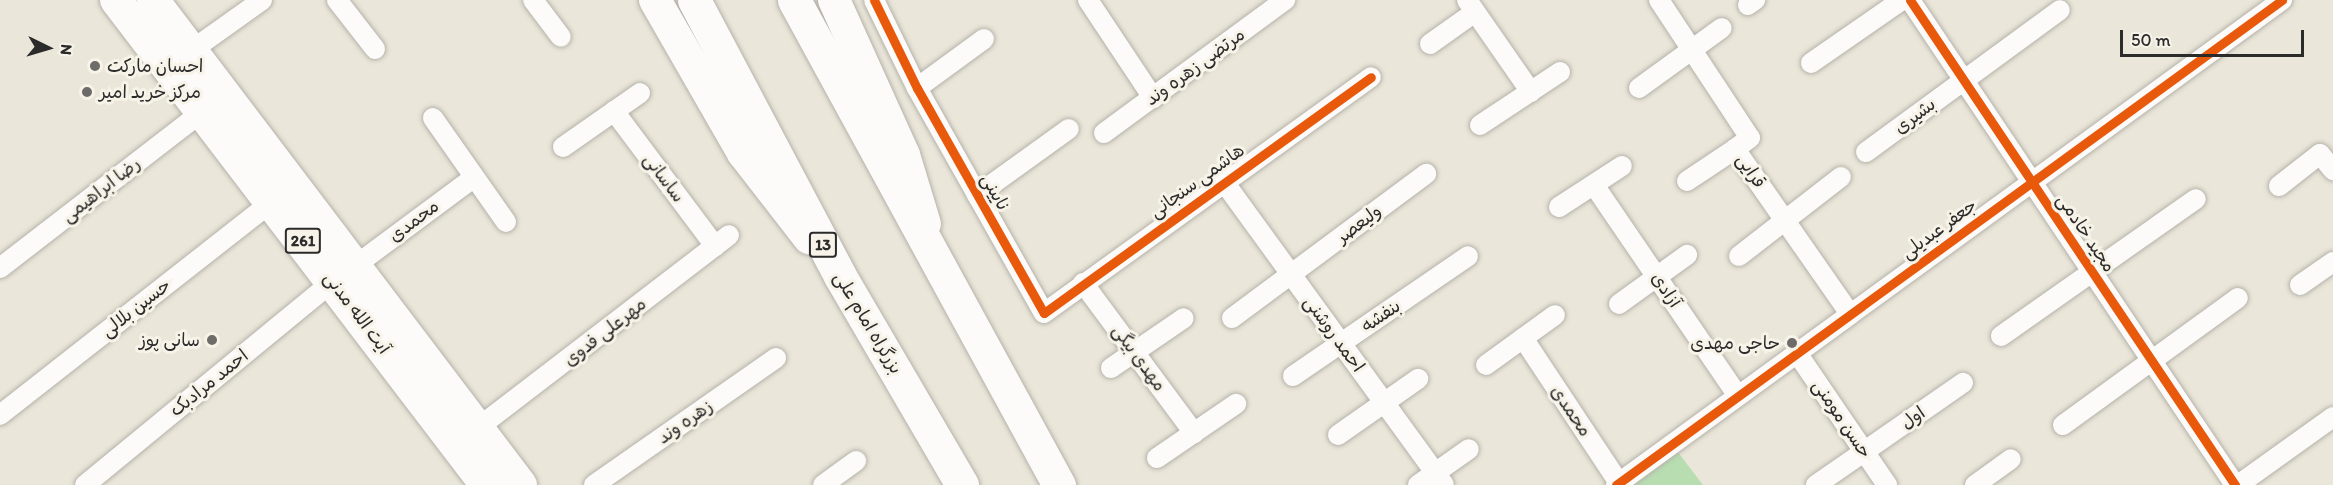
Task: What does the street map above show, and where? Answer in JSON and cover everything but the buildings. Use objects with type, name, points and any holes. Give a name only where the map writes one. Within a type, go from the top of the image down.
[{"type":"highway","name":"بزرگراه امام علی","points":[[694,0],[840,276],[962,485]]},
{"type":"highway","points":[[794,0],[1059,485]]},
{"type":"main road","name":"آیت الله مدنی","points":[[116,0],[272,202],[345,273],[479,427],[521,485]]},
{"type":"main road","name":"آیت الله مدنی","points":[[153,0],[192,50],[345,273],[486,485]]},
{"type":"main road","points":[[655,0],[743,153],[840,276]]},
{"type":"main road","points":[[834,0],[904,155],[937,262]]},
{"type":"street","points":[[192,50],[262,0]]},
{"type":"street","points":[[337,0],[375,49]]},
{"type":"street","points":[[533,0],[561,37]]},
{"type":"street","name":"نایینی","points":[[874,0],[917,88],[1044,313]]},
{"type":"street","points":[[1088,0],[1153,98]]},
{"type":"street","name":"مرتضی زهره وند","points":[[1104,133],[1285,0]]},
{"type":"street","name":"قرایی","points":[[1659,0],[1750,138],[1735,150],[1850,314]]},
{"type":"street","points":[[1811,63],[1902,0]]},
{"type":"street","name":"مجید خادمی","points":[[1910,0],[2236,485]]},
{"type":"street","name":"جعفر عبدیلی","points":[[1617,484],[2282,0]]},
{"type":"street","points":[[1430,44],[1471,6],[1531,92]]},
{"type":"street","name":"بشیری","points":[[1866,152],[2060,10]]},
{"type":"street","points":[[1639,88],[1722,28]]},
{"type":"street","points":[[917,88],[984,39]]},
{"type":"street","points":[[1480,125],[1560,72]]},
{"type":"street","name":"هاشمی سنجانی","points":[[1044,313],[1371,77]]},
{"type":"street","points":[[563,147],[640,93]]},
{"type":"street","name":"ساسانی","points":[[614,111],[722,240]]},
{"type":"street","name":"رضا ابراهیمی","points":[[0,268],[202,112]]},
{"type":"street","points":[[433,118],[506,222]]},
{"type":"street","points":[[977,195],[1069,129]]},
{"type":"street","points":[[1687,182],[1735,150]]},
{"type":"street","points":[[2279,186],[2320,154],[2333,170]]},
{"type":"street","points":[[1559,207],[1622,166]]},
{"type":"street","name":"ولیعصر","points":[[1232,318],[1426,174]]},
{"type":"street","points":[[1739,256],[1841,177]]},
{"type":"street","name":"محمدی","points":[[345,273],[473,178]]},
{"type":"street","name":"احمد روشنی","points":[[1224,182],[1439,479]]},
{"type":"street","name":"آزادی","points":[[1594,185],[1738,396]]},
{"type":"street","points":[[2001,336],[2196,199]]},
{"type":"street","name":"حسین بلالی","points":[[0,415],[272,202]]},
{"type":"street","name":"مهرعلی فدوی","points":[[479,427],[722,240]]},
{"type":"street","points":[[1619,304],[1687,255]]},
{"type":"street","name":"بنفشه","points":[[1293,376],[1468,256]]},
{"type":"street","points":[[2300,285],[2333,262]]},
{"type":"street","name":"احمد مرادبک","points":[[85,485],[345,273]]},
{"type":"street","name":"مهدی بیگی","points":[[1083,283],[1194,433]]},
{"type":"street","points":[[2063,425],[2238,298]]},
{"type":"street","points":[[1486,365],[1555,315]]},
{"type":"street","points":[[1111,368],[1184,318]]},
{"type":"street","name":"محمدی","points":[[1523,339],[1617,484]]},
{"type":"street","name":"حسن مومنی","points":[[1797,353],[1887,485]]},
{"type":"street","name":"زهره وند","points":[[594,485],[776,358]]},
{"type":"street","points":[[1338,435],[1418,379]]},
{"type":"street","name":"اول","points":[[1816,485],[1963,383]]},
{"type":"street","points":[[1157,458],[1236,404]]},
{"type":"street","points":[[2236,485],[2333,417]]},
{"type":"street","points":[[1418,485],[1439,479],[1469,448]]},
{"type":"street","points":[[1975,485],[2011,459]]},
{"type":"street","points":[[823,485],[856,461]]},
{"type":"green space","points":[[1677,451],[1703,485],[1634,485]]},
{"type":"cycle path","points":[[874,0],[917,88],[1044,313],[1371,77]]},
{"type":"cycle path","points":[[1910,0],[2235,485]]},
{"type":"cycle path","points":[[1616,485],[2282,0]]},
{"type":"place","name":"احسان مارکت","points":[[95,66]]},
{"type":"place","name":"مرکز خرید امیر","points":[[87,92]]},
{"type":"place","name":"سانی پوز","points":[[212,340]]},
{"type":"place","name":"حاجی مهدی","points":[[1792,343]]}]
